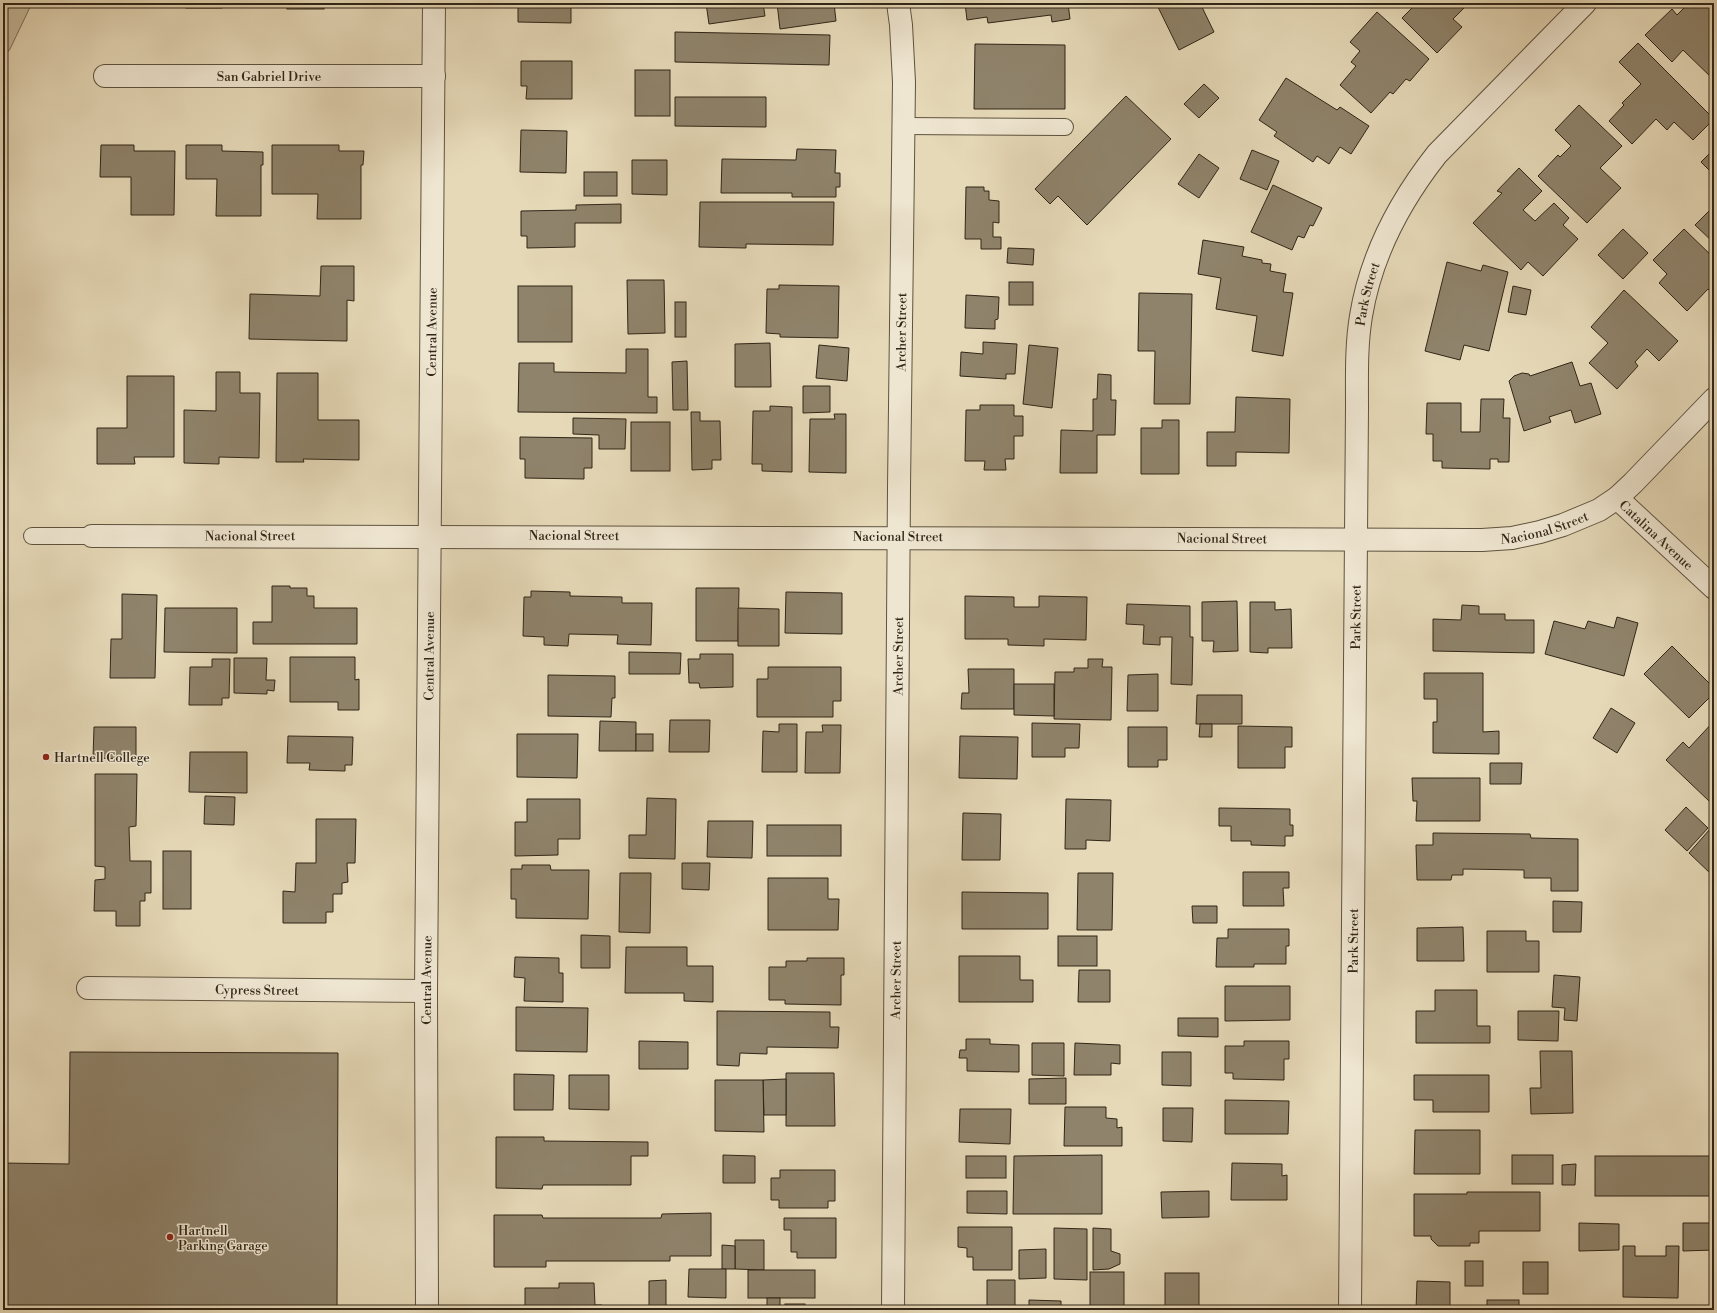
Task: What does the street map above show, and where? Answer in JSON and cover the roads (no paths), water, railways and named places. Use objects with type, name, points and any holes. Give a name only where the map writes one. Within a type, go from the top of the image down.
[{"type":"street","name":"Central Avenue","points":[[427,1310],[426,991],[434,3]]},
{"type":"street","name":"Archer Street","points":[[893,1310],[903,126],[903,56],[898,3]]},
{"type":"street","name":"Park Street","points":[[1350,1310],[1358,350],[1361,317],[1366,290],[1386,235],[1402,204],[1418,178],[1437,154],[1585,3]]},
{"type":"street","name":"San Gabriel Drive","points":[[105,76],[434,76]]},
{"type":"street","name":"Nacional Street","points":[[92,536],[430,534],[899,535],[1482,540],[1512,538],[1563,525],[1598,510],[1617,498],[1714,399]]},
{"type":"street","name":"Catalina Avenue","points":[[1617,498],[1714,588]]},
{"type":"street","name":"Cypress Street","points":[[88,988],[426,991]]},
{"type":"lane","points":[[903,126],[1065,127]]},
{"type":"lane","name":"Nacional Street","points":[[32,536],[92,536]]},
{"type":"place","name":"Hartnell College","points":[[46,757]]},
{"type":"place","name":"Hartnell Parking Garage","points":[[170,1237]]}]
